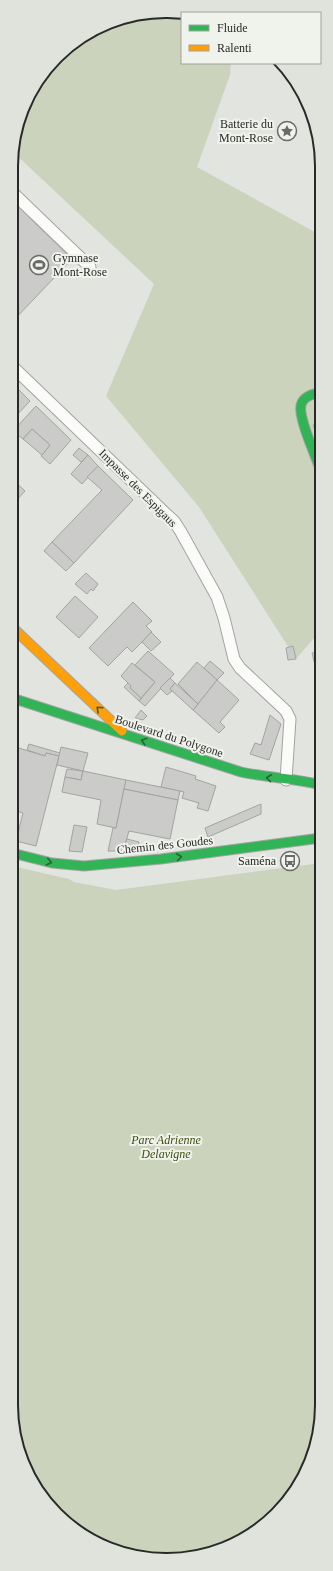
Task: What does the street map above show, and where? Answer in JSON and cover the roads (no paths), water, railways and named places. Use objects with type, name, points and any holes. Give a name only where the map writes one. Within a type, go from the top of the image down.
[{"type":"street","points":[[315,394],[308,396],[301,405],[301,415],[315,454]]},
{"type":"street","points":[[18,633],[128,736]]},
{"type":"street","name":"Boulevard du Polygone","points":[[18,700],[241,772],[264,777],[286,780],[302,780],[315,783]]},
{"type":"street","name":"Chemin des Goudes","points":[[18,854],[52,863],[84,866],[161,859],[315,839]]},
{"type":"lane","points":[[18,198],[90,267]]},
{"type":"lane","name":"Impasse des Espigaus","points":[[18,372],[174,521],[216,597],[224,618],[234,659],[240,668],[286,711],[290,719],[286,780]]},
{"type":"place","name":"Batterie du Mont-Rose","points":[[287,131]]},
{"type":"place","name":"Gymnase Mont-Rose","points":[[39,265]]},
{"type":"place","name":"Saména","points":[[290,861]]},
{"type":"park label","name":"Parc Adrienne Delavigne","points":[[166,1147]]}]
